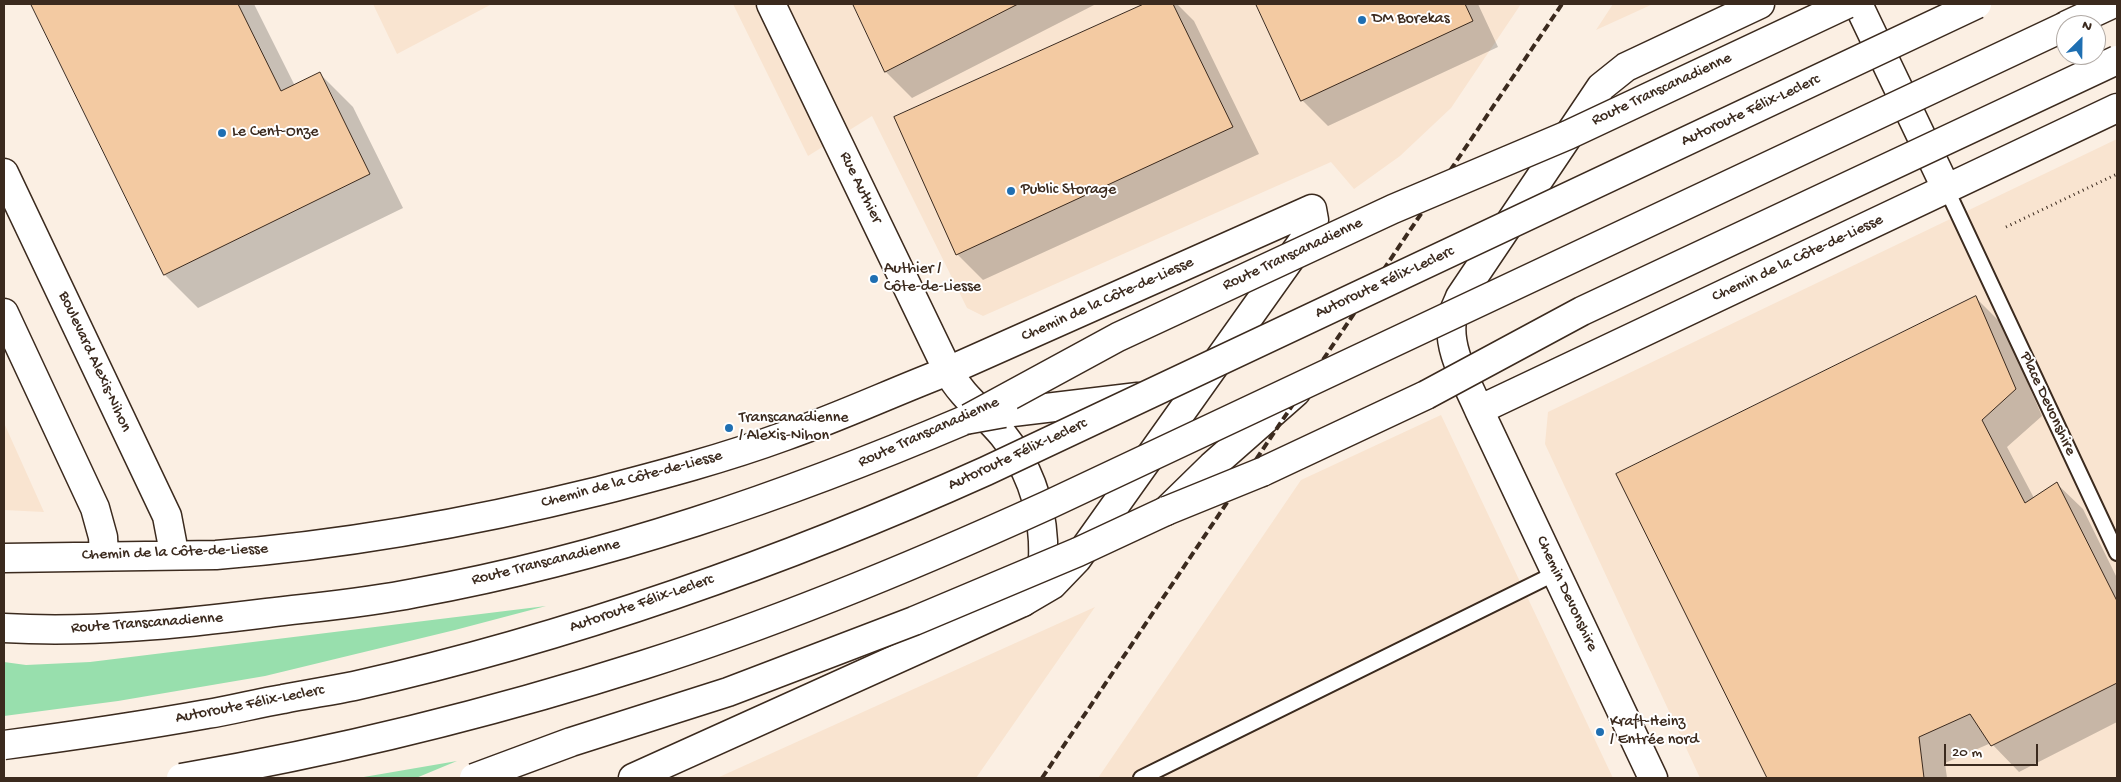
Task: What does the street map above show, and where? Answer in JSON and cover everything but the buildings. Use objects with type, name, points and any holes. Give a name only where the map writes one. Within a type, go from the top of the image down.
[{"type":"main road","name":"Rue Authier","points":[[771,4],[948,372],[964,396],[1003,436],[1028,474],[1034,489],[1041,521],[1043,556],[1042,564],[1023,602]]},
{"type":"main road","name":"Chemin Devonshire","points":[[1653,778],[1479,410],[1460,364],[1452,334],[1452,316],[1460,297],[1601,87],[1626,67],[1760,4]]},
{"type":"main road","name":"Route Transcanadienne","points":[[4,628],[91,630],[194,622],[413,594],[557,562],[649,537],[750,505],[856,466],[965,420],[1118,337],[1393,209],[1568,135],[1847,4]]},
{"type":"main road","points":[[1858,4],[1946,188]]},
{"type":"main road","name":"Autoroute Félix-Leclerc","points":[[4,745],[172,720],[354,686],[441,665],[558,632],[697,586],[932,495],[1977,4]]},
{"type":"main road","points":[[2088,15],[2112,4]]},
{"type":"main road","points":[[181,778],[314,753],[410,731],[525,701],[645,664],[749,628],[933,556],[1048,505],[2056,30]]},
{"type":"main road","points":[[474,778],[571,742],[728,692],[914,621],[1078,552],[1166,511],[1262,472],[1409,403],[1582,311],[2117,60]]},
{"type":"main road","name":"Chemin de la Côte-de-Liesse","points":[[1479,410],[2117,108]]},
{"type":"main road","name":"Boulevard Alexis-Nihon","points":[[4,173],[167,516],[172,542],[172,555]]},
{"type":"main road","name":"Chemin de la Côte-de-Liesse","points":[[4,558],[248,553],[345,541],[424,530],[516,511],[650,478],[785,436],[948,372],[1312,209],[1314,220],[1296,251],[1077,559],[1057,581],[1023,602],[633,778]]},
{"type":"main road","points":[[1268,228],[1296,251]]},
{"type":"main road","points":[[4,313],[95,508],[102,537],[104,556]]},
{"type":"main road","points":[[1166,511],[1212,466],[1304,385]]},
{"type":"main road","points":[[965,420],[1004,413],[1145,396]]},
{"type":"lane","name":"Place Devonshire","points":[[1946,188],[2117,553]]},
{"type":"lane","points":[[1142,778],[1556,573]]},
{"type":"path","points":[[2006,227],[2117,174]]},
{"type":"shaded area","points":[[373,4],[492,4],[397,54]]},
{"type":"shaded area","points":[[733,4],[1521,4],[1451,108],[1400,156],[1354,189],[1331,162],[983,316],[967,308],[872,116],[808,156]]},
{"type":"shaded area","points":[[1613,4],[1653,4],[1596,30]]},
{"type":"shaded area","points":[[2117,139],[2117,778],[1700,778],[1545,444],[1548,412]]},
{"type":"shaded area","points":[[1441,415],[1613,778],[1098,778],[1301,480]]},
{"type":"shaded area","points":[[4,423],[44,512],[4,510]]},
{"type":"shaded area","points":[[1095,607],[976,778],[717,778]]},
{"type":"green space","points":[[546,606],[265,676],[118,701],[4,716],[4,662],[26,665],[90,662]]},
{"type":"green space","points":[[457,761],[416,778],[358,778]]},
{"type":"railway","points":[[1042,778],[1562,4]]},
{"type":"place","name":"DM Borekas","points":[[1362,20]]},
{"type":"place","name":"Le Cent-Onze","points":[[222,133]]},
{"type":"place","name":"Public Storage","points":[[1011,191]]},
{"type":"place","name":"Authier / Côte-de-Liesse","points":[[874,279]]},
{"type":"place","name":"Transcanadienne / Alexis-Nihon","points":[[729,428]]},
{"type":"place","name":"Kraft-Heinz / Entrée nord","points":[[1600,732]]}]
